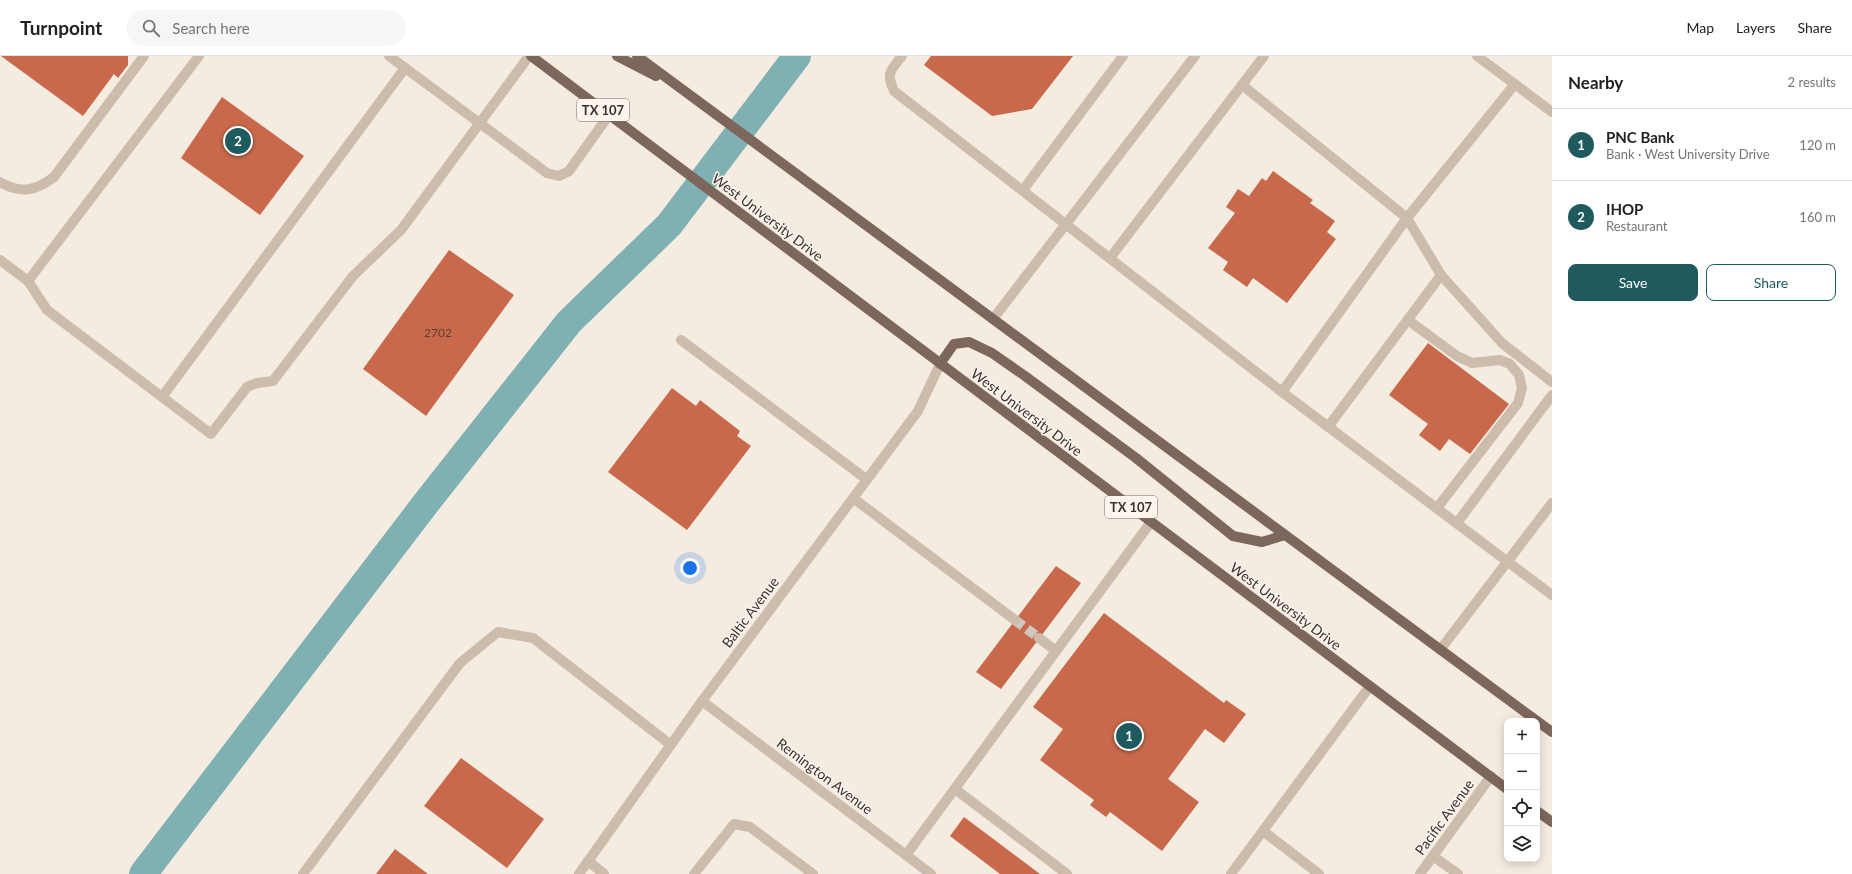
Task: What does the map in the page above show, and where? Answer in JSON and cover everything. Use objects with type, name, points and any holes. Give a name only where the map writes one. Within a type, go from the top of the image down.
[{"type":"main road","name":"West University Drive","points":[[530,56],[1504,787]]},
{"type":"main road","points":[[617,56],[683,90]]},
{"type":"main road","points":[[637,56],[1533,718]]},
{"type":"main road","points":[[940,364],[954,344],[969,342],[992,353],[1068,406],[1130,453],[1233,536],[1262,542],[1285,536]]},
{"type":"main road","points":[[1540,723],[1552,732]]},
{"type":"main road","points":[[1540,813],[1552,822]]},
{"type":"street","points":[[0,182],[25,191],[41,186],[54,177],[144,56]]},
{"type":"street","points":[[28,281],[199,56]]},
{"type":"street","points":[[389,56],[547,173],[559,176],[569,171],[609,114]]},
{"type":"street","points":[[0,260],[28,281],[47,310],[211,434],[247,387],[257,383],[273,381],[353,276],[401,230],[530,56]]},
{"type":"street","points":[[902,56],[889,72],[890,81],[894,91],[1282,392],[1552,595]]},
{"type":"street","points":[[1023,190],[1123,56]]},
{"type":"street","points":[[993,319],[1195,56]]},
{"type":"street","points":[[1110,258],[1264,56]]},
{"type":"street","points":[[1477,56],[1552,112]]},
{"type":"street","points":[[162,397],[405,68]]},
{"type":"street","points":[[1282,392],[1407,218],[1515,84]]},
{"type":"street","points":[[1242,86],[1407,218],[1441,275],[1502,343],[1552,382]]},
{"type":"street","points":[[1328,427],[1441,275]]},
{"type":"street","points":[[1408,320],[1457,356],[1472,363],[1500,360],[1510,364],[1519,375],[1522,388],[1518,402],[1437,508]]},
{"type":"street","points":[[681,340],[866,480]]},
{"type":"street","name":"Baltic Avenue","points":[[579,874],[702,701],[918,410],[940,364]]},
{"type":"street","points":[[1457,523],[1552,395]]},
{"type":"street","points":[[853,498],[1015,620]]},
{"type":"street","points":[[1440,650],[1552,503]]},
{"type":"street","points":[[906,855],[1151,522]]},
{"type":"street","points":[[303,874],[460,662],[498,632],[533,638],[671,745]]},
{"type":"street","points":[[1040,638],[1056,651]]},
{"type":"street","points":[[1231,874],[1370,686]]},
{"type":"street","name":"Remington Avenue","points":[[702,701],[931,874]]},
{"type":"street","name":"Pacific Avenue","points":[[1420,874],[1491,776]]},
{"type":"street","points":[[955,790],[1067,874]]},
{"type":"street","points":[[694,874],[734,824],[750,827],[813,874]]},
{"type":"street","points":[[1263,831],[1319,874]]},
{"type":"street","points":[[1434,856],[1458,874]]},
{"type":"street","points":[[588,861],[604,874]]},
{"type":"building","points":[[1,56],[128,56],[128,65],[118,78],[114,74],[83,116]]},
{"type":"building","points":[[931,56],[1073,56],[1032,109],[992,116],[924,65]]},
{"type":"building","points":[[222,97],[304,156],[260,215],[181,158]]},
{"type":"building","points":[[1273,171],[1313,200],[1310,203],[1335,221],[1327,232],[1336,239],[1287,303],[1253,278],[1247,287],[1223,270],[1228,262],[1208,248],[1235,213],[1226,207],[1238,189],[1249,196],[1262,178],[1266,181]]},
{"type":"building","points":[[449,250],[514,295],[426,416],[363,369]]},
{"type":"building","points":[[1428,343],[1509,404],[1470,454],[1449,439],[1440,451],[1419,435],[1428,424],[1389,395]]},
{"type":"building","points":[[672,388],[696,406],[700,400],[740,431],[737,436],[751,446],[687,530],[608,472]]},
{"type":"building","points":[[1056,566],[1081,583],[1001,689],[976,672]]},
{"type":"building","points":[[1104,613],[1224,703],[1226,700],[1246,714],[1224,743],[1205,729],[1168,779],[1199,802],[1162,851],[1110,812],[1106,817],[1090,805],[1094,800],[1040,760],[1063,729],[1033,707]]},
{"type":"building","points":[[461,758],[544,819],[507,868],[424,806]]},
{"type":"building","points":[[964,817],[1040,874],[1000,874],[950,836]]},
{"type":"building","points":[[395,849],[428,874],[376,874]]},
{"type":"waterway","points":[[143,874],[426,503],[569,322],[669,225],[797,56]]},
{"type":"tunnel","points":[[1015,620],[1039,638]]},
{"type":"place","name":"IHOP","points":[[238,141]]},
{"type":"place","name":"PNC Bank","points":[[1129,736]]}]
